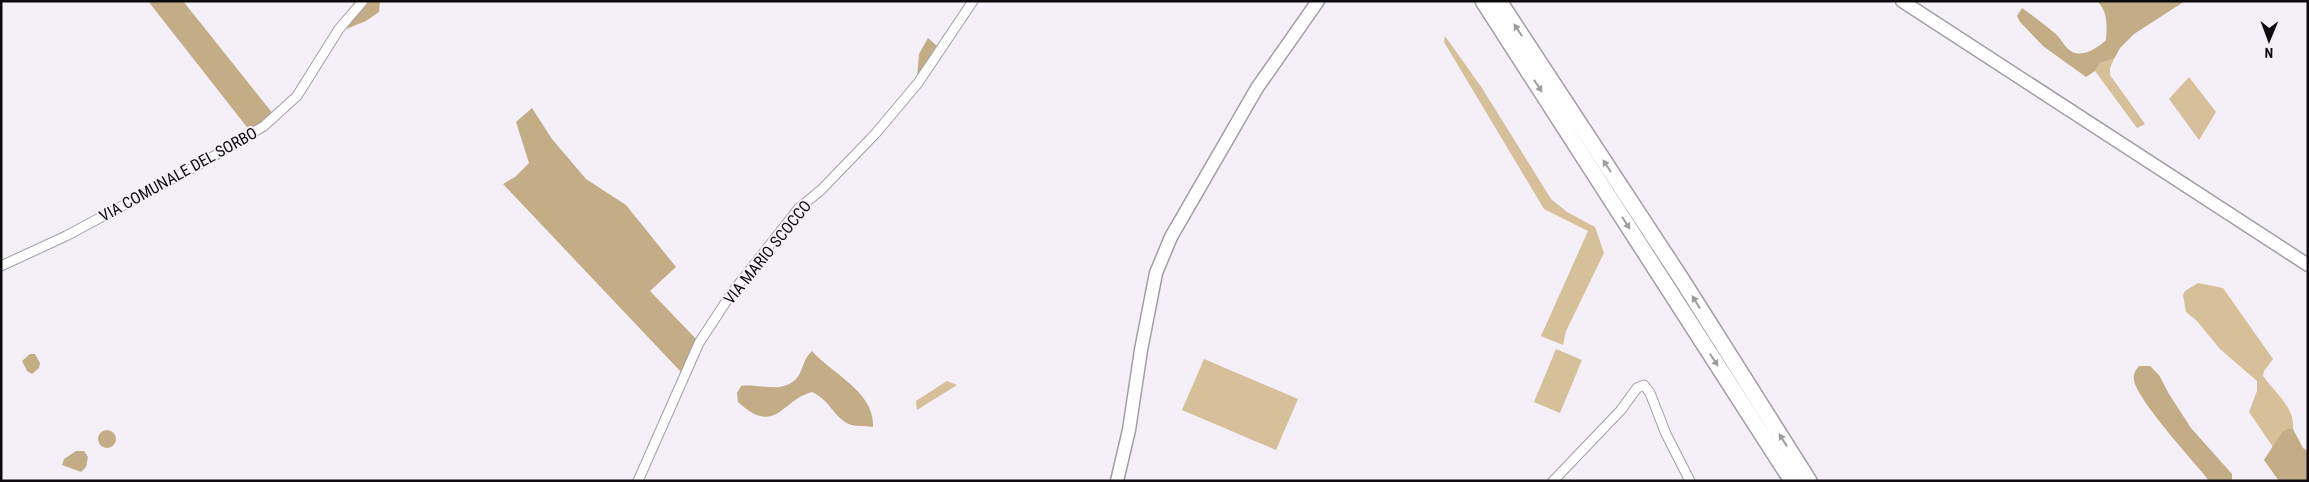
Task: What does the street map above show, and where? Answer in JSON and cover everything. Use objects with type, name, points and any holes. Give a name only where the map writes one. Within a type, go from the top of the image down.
[{"type":"highway","points":[[1483,1],[1792,481]]},
{"type":"highway","points":[[1499,1],[1682,280],[1809,481]]},
{"type":"street","name":"VIA COMUNALE DEL SORBO","points":[[1,266],[66,236],[204,162],[264,126],[297,96],[339,29],[363,1]]},
{"type":"street","name":"VIA MARIO SCOCCO","points":[[638,481],[699,343],[712,321],[800,208],[821,190],[876,133],[918,83],[973,1]]},
{"type":"street","points":[[1117,481],[1129,430],[1141,350],[1156,273],[1171,237],[1257,88],[1318,1]]},
{"type":"street","points":[[1902,1],[2308,265]]},
{"type":"street","points":[[1553,481],[1621,410],[1637,388],[1644,385],[1650,393],[1666,434],[1690,481]]},
{"type":"shaded area","points":[[148,1],[183,1],[274,115],[250,131]]},
{"type":"shaded area","points":[[368,1],[380,1],[379,12],[366,21],[346,29]]},
{"type":"shaded area","points":[[2097,1],[2185,1],[2134,34],[2120,48],[2114,59],[2100,63],[2095,71],[2086,77],[2043,46],[2020,22],[2017,16],[2022,8],[2056,34],[2068,49],[2073,52],[2083,53],[2094,49],[2106,40],[2105,14]]},
{"type":"shaded area","points":[[1445,36],[1482,88],[1551,199],[1567,212],[1595,227],[1604,253],[1566,331],[1563,345],[1541,336],[1588,231],[1544,209],[1444,42]]},
{"type":"shaded area","points":[[928,38],[937,46],[917,78],[919,54]]},
{"type":"shaded area","points":[[2114,59],[2110,68],[2110,75],[2145,124],[2137,128],[2095,71],[2100,63]]},
{"type":"shaded area","points":[[2189,77],[2216,112],[2199,140],[2169,99]]},
{"type":"shaded area","points":[[532,108],[552,139],[586,179],[626,205],[676,267],[650,291],[696,339],[682,373],[503,184],[515,177],[529,163],[516,122]]},
{"type":"shaded area","points":[[2198,283],[2223,288],[2273,359],[2264,371],[2263,376],[2288,407],[2293,421],[2293,429],[2288,428],[2282,432],[2273,447],[2249,412],[2257,391],[2257,381],[2220,349],[2196,320],[2186,312],[2183,295],[2185,291]]},
{"type":"shaded area","points":[[1556,349],[1582,360],[1560,413],[1534,402]]},
{"type":"shaded area","points":[[812,351],[860,394],[872,415],[873,427],[848,424],[818,395],[812,392],[801,396],[778,413],[770,416],[761,416],[751,412],[738,402],[737,393],[741,386],[780,387],[793,381],[799,375]]},
{"type":"shaded area","points":[[30,354],[35,354],[40,363],[39,368],[32,374],[27,371],[22,361]]},
{"type":"shaded area","points":[[1204,359],[1298,399],[1276,450],[1182,410]]},
{"type":"shaded area","points":[[2139,366],[2150,366],[2159,375],[2191,428],[2232,474],[2232,481],[2209,481],[2164,426],[2137,389],[2134,376]]},
{"type":"shaded area","points":[[947,381],[957,385],[917,410],[916,401]]},
{"type":"shaded area","points":[[2288,428],[2293,429],[2303,448],[2308,451],[2308,481],[2279,481],[2264,460],[2282,432]]},
{"type":"shaded area","points":[[103,430],[111,430],[116,435],[114,446],[103,448],[98,443],[98,435]]},
{"type":"shaded area","points":[[76,451],[84,451],[88,457],[86,467],[81,472],[62,465],[64,459]]}]
